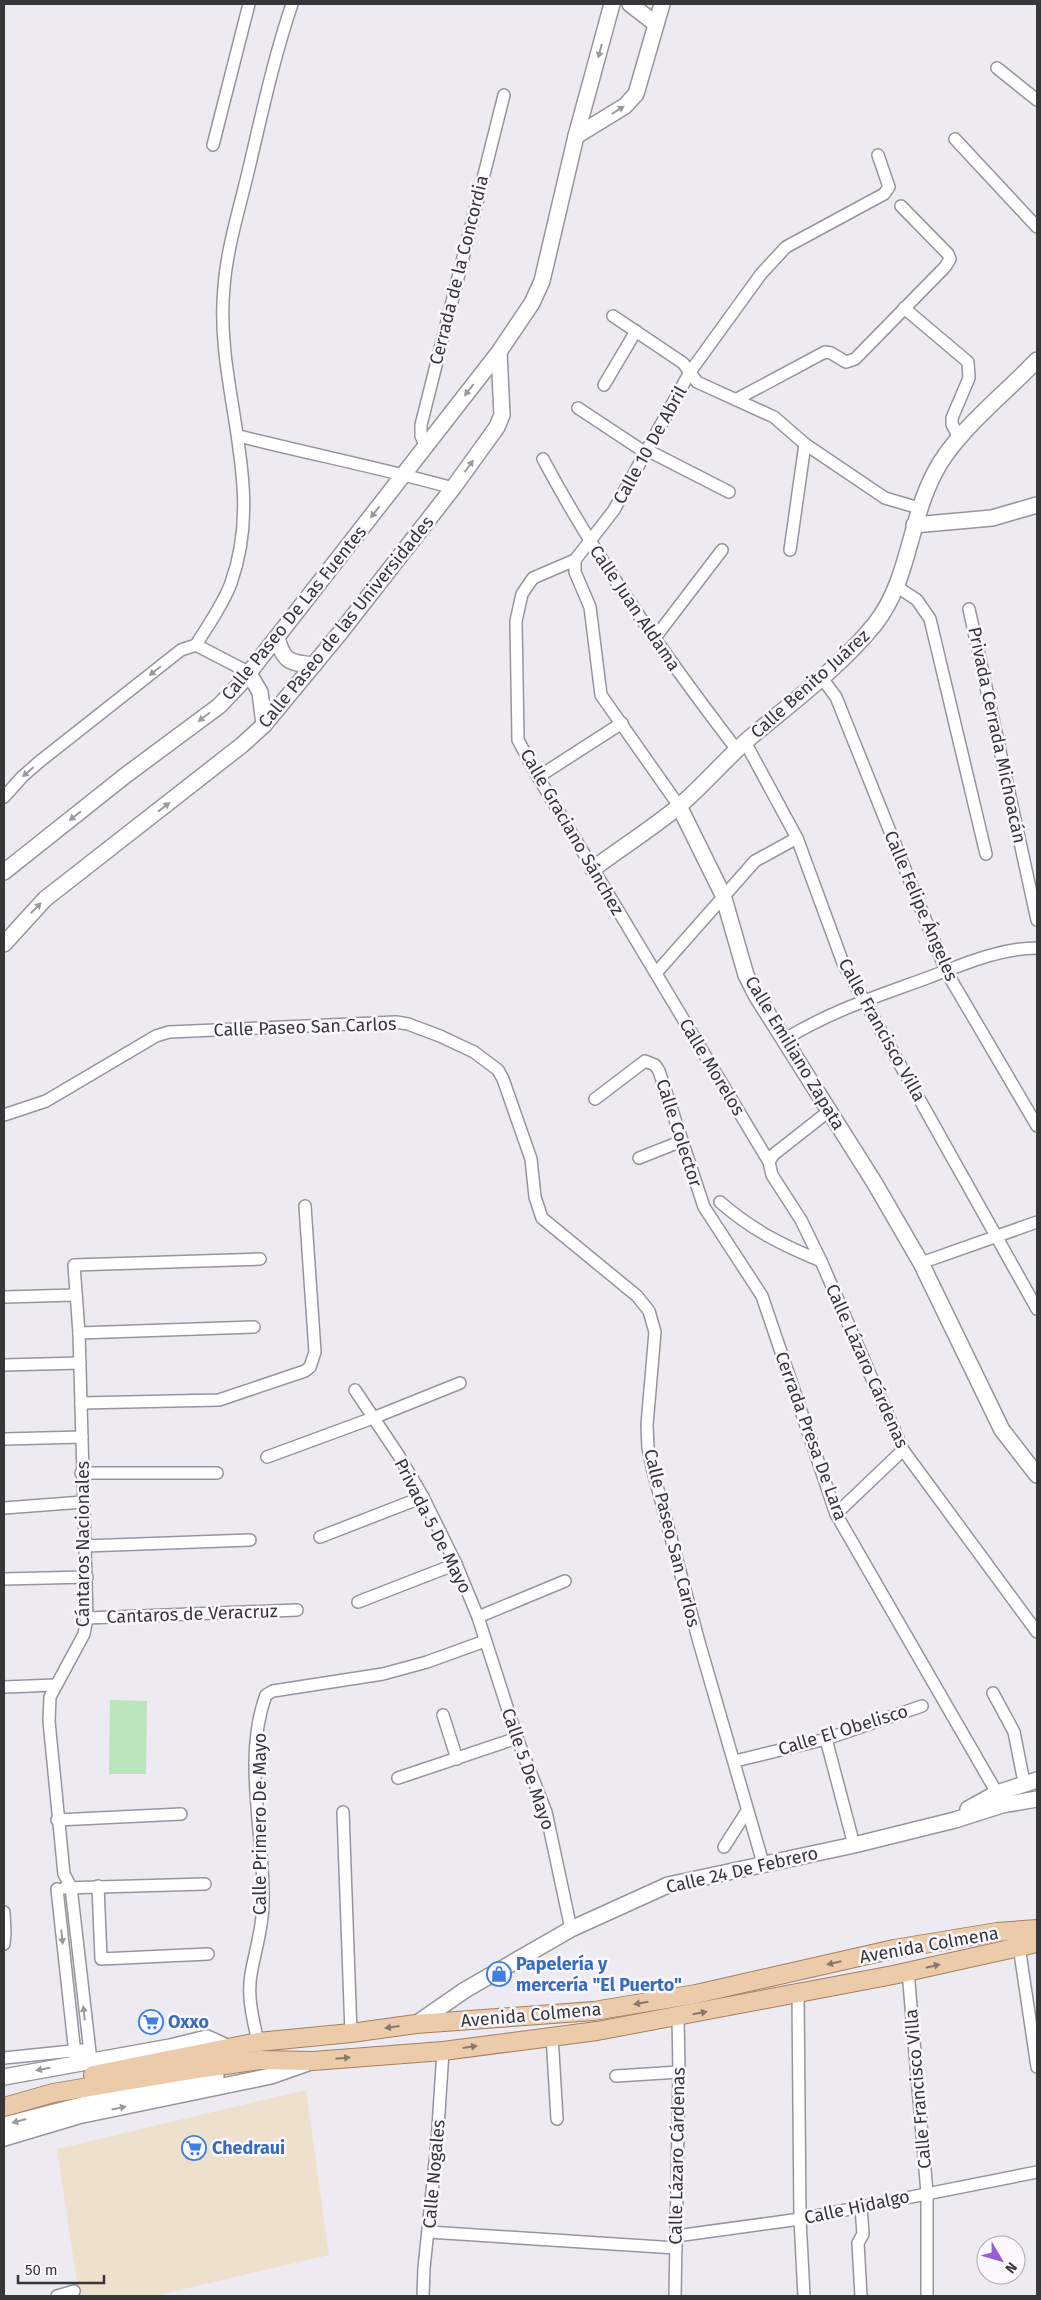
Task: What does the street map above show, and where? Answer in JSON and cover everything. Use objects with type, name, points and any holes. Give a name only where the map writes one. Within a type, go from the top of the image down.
[{"type":"main road","name":"Avenida Colmena","points":[[4,2095],[258,2042],[351,2033],[416,2024],[594,2011],[696,1994],[894,1949],[997,1932],[1037,1929]]},
{"type":"main road","name":"Avenida Colmena","points":[[314,2062],[443,2051],[552,2035],[597,2031],[868,1978],[908,1972],[1037,1943]]},
{"type":"main road","points":[[4,2107],[53,2094],[190,2070],[260,2060],[314,2062]]},
{"type":"street","points":[[212,145],[249,4]]},
{"type":"street","points":[[4,797],[39,762],[181,650],[196,645],[228,593],[236,564],[244,497],[239,436],[225,359],[223,325],[224,287],[230,249],[252,150],[292,4]]},
{"type":"street","name":"Calle Paseo De Las Fuentes","points":[[4,872],[126,775],[218,706],[277,637],[499,352],[532,303],[542,281],[576,136],[612,4]]},
{"type":"street","points":[[630,4],[656,24]]},
{"type":"street","points":[[576,136],[625,106],[636,94],[662,4]]},
{"type":"street","points":[[997,68],[1037,100]]},
{"type":"street","name":"Cerrada de la Concordia","points":[[425,445],[421,436],[420,426],[504,95]]},
{"type":"street","points":[[955,139],[1037,227]]},
{"type":"street","points":[[613,316],[683,363],[690,372],[761,274],[786,247],[884,194],[889,187],[878,155]]},
{"type":"street","points":[[737,399],[825,352],[846,362],[855,359],[945,267],[950,259],[948,254],[901,206]]},
{"type":"street","points":[[904,308],[968,362],[969,378],[952,418],[952,424],[959,438]]},
{"type":"street","points":[[604,385],[636,331]]},
{"type":"street","name":"Calle Paseo de las Universidades","points":[[4,944],[45,899],[242,746],[264,725],[314,665],[453,488],[497,427],[502,414],[499,352]]},
{"type":"street","name":"Calle Benito Juárez","points":[[593,869],[679,806],[741,746],[821,678],[875,624],[896,586],[907,556],[919,508],[934,473],[959,438],[1037,360]]},
{"type":"street","name":"Calle 10 De Abril","points":[[522,594],[533,578],[575,560],[590,542],[614,510],[690,372],[697,382],[737,399],[774,418],[805,444],[885,498],[919,508]]},
{"type":"street","points":[[578,408],[646,452],[729,492]]},
{"type":"street","points":[[239,436],[405,474],[453,488]]},
{"type":"street","points":[[790,550],[805,444]]},
{"type":"street","name":"Calle Juan Aldama","points":[[543,459],[590,542],[654,639],[741,746]]},
{"type":"street","points":[[914,525],[992,518],[1037,505]]},
{"type":"street","points":[[654,639],[722,550]]},
{"type":"street","name":"Calle Emiliano Zapata","points":[[575,560],[576,572],[590,607],[601,694],[679,806],[723,896],[746,975],[784,1040],[874,1182],[921,1263],[1002,1430],[1037,1475]]},
{"type":"street","points":[[896,586],[917,600],[930,619],[986,854]]},
{"type":"street","name":"Calle Graciano Sánchez","points":[[522,594],[516,621],[518,740],[538,777],[656,973]]},
{"type":"street","name":"Privada Cerrada Michoacán","points":[[969,609],[1037,920]]},
{"type":"street","points":[[277,637],[280,651],[285,659],[295,663],[314,665]]},
{"type":"street","points":[[196,645],[248,672],[260,692],[264,725]]},
{"type":"street","name":"Calle Felipe Ángeles","points":[[821,678],[836,697],[946,971],[1037,1126]]},
{"type":"street","points":[[538,777],[622,723]]},
{"type":"street","name":"Calle Francisco Villa","points":[[741,746],[797,838],[843,963],[1037,1309]]},
{"type":"street","points":[[656,973],[755,861],[797,838]]},
{"type":"street","points":[[784,1040],[808,1024],[863,1001],[1003,951],[1037,948]]},
{"type":"street","name":"Calle Morelos","points":[[656,973],[769,1162]]},
{"type":"street","name":"Calle Paseo San Carlos","points":[[4,1115],[46,1101],[156,1036],[169,1032],[403,1023],[474,1052],[493,1066],[503,1078],[531,1159],[535,1197],[542,1218],[637,1296],[645,1304],[653,1320],[655,1340],[648,1409],[648,1448],[699,1642],[763,1863]]},
{"type":"street","name":"Calle Colector","points":[[595,1099],[639,1064],[645,1061],[650,1062],[658,1071],[704,1208]]},
{"type":"street","points":[[769,1162],[773,1155],[829,1110]]},
{"type":"street","points":[[639,1158],[682,1141]]},
{"type":"street","name":"Calle Lázaro Cárdenas","points":[[769,1162],[772,1175],[801,1220],[821,1261],[903,1450],[1037,1632]]},
{"type":"street","points":[[720,1202],[735,1215],[773,1241],[821,1261]]},
{"type":"street","points":[[81,1403],[219,1400],[305,1371],[310,1367],[316,1352],[305,1206]]},
{"type":"street","name":"Cerrada Presa De Lara","points":[[704,1208],[762,1296],[836,1514],[997,1793]]},
{"type":"street","points":[[921,1263],[1037,1222]]},
{"type":"street","name":"Cántaros Nacionales","points":[[71,1886],[64,1874],[57,1820],[49,1721],[50,1697],[84,1634],[87,1618],[84,1502],[81,1473],[82,1437],[79,1333],[74,1265],[260,1259]]},
{"type":"street","points":[[4,1297],[76,1295]]},
{"type":"street","points":[[79,1333],[254,1327]]},
{"type":"street","points":[[4,1365],[80,1363]]},
{"type":"street","points":[[267,1457],[373,1418],[460,1383]]},
{"type":"street","name":"Privada 5 De Mayo","points":[[355,1390],[423,1496],[456,1564],[478,1617],[485,1641]]},
{"type":"street","points":[[4,1439],[82,1437]]},
{"type":"street","points":[[836,1514],[903,1450]]},
{"type":"street","points":[[81,1473],[217,1473]]},
{"type":"street","points":[[320,1537],[423,1496]]},
{"type":"street","points":[[4,1508],[84,1502]]},
{"type":"street","points":[[85,1546],[250,1540]]},
{"type":"street","points":[[358,1602],[456,1564]]},
{"type":"street","points":[[4,1579],[86,1577]]},
{"type":"street","points":[[478,1617],[565,1581]]},
{"type":"street","name":"Cantaros de Veracruz","points":[[87,1618],[297,1610]]},
{"type":"street","name":"Calle Primero De Mayo","points":[[258,2042],[250,2008],[251,1976],[263,1904],[256,1792],[259,1724],[266,1695],[272,1691],[383,1674],[427,1662],[485,1641]]},
{"type":"street","name":"Calle 5 De Mayo","points":[[485,1641],[517,1738],[546,1812],[571,1929]]},
{"type":"street","points":[[4,1687],[56,1685]]},
{"type":"street","points":[[955,1820],[977,1803],[997,1793],[1031,1781],[1014,1732],[993,1693]]},
{"type":"street","name":"Calle El Obelisco","points":[[735,1761],[826,1739],[922,1706]]},
{"type":"street","points":[[443,1715],[457,1759]]},
{"type":"street","points":[[398,1778],[517,1738]]},
{"type":"street","points":[[826,1739],[854,1845]]},
{"type":"street","name":"Calle 24 De Febrero","points":[[416,2024],[466,1990],[571,1929],[668,1885],[763,1863],[854,1845],[955,1820],[1002,1805],[1037,1799]]},
{"type":"street","points":[[724,1848],[747,1811]]},
{"type":"street","points":[[343,1812],[351,2033]]},
{"type":"street","points":[[57,1820],[181,1814]]},
{"type":"street","points":[[64,1874],[57,1888],[82,2056]]},
{"type":"street","points":[[57,1888],[71,1886],[205,1884]]},
{"type":"street","points":[[71,1886],[82,2056]]},
{"type":"street","points":[[98,1886],[101,1959],[208,1954]]},
{"type":"street","points":[[4,1912],[4,1938]]},
{"type":"street","points":[[1019,1946],[1037,2067]]},
{"type":"street","name":"Calle Francisco Villa","points":[[908,1972],[927,2193],[927,2296]]},
{"type":"street","points":[[798,1992],[800,2220],[804,2296]]},
{"type":"street","name":"Calle Lázaro Cárdenas","points":[[675,2296],[679,2072],[678,2016]]},
{"type":"street","points":[[552,2035],[557,2119]]},
{"type":"street","points":[[4,2058],[82,2056],[170,2047],[207,2038],[227,2047]]},
{"type":"street","name":"Calle Nogales","points":[[424,2296],[424,2268],[429,2232],[443,2051]]},
{"type":"street","points":[[4,2077],[82,2056]]},
{"type":"street","points":[[4,2138],[78,2116],[271,2076],[314,2062]]},
{"type":"street","points":[[4,2126],[136,2091],[252,2070],[271,2076]]},
{"type":"street","points":[[616,2076],[679,2072]]},
{"type":"street","name":"Calle Hidalgo","points":[[429,2232],[676,2242],[800,2220],[1037,2172]]},
{"type":"street","points":[[861,2207],[863,2234],[858,2243],[861,2296]]},
{"type":"street","points":[[57,2296],[74,2292]]},
{"type":"shaded area","points":[[306,2090],[329,2255],[154,2296],[79,2296],[57,2149]]},
{"type":"green space","points":[[110,1700],[147,1701],[146,1774],[109,1774]]},
{"type":"place","name":"Papelería y mercería \"El Puerto\"","points":[[499,1974]]},
{"type":"place","name":"Oxxo","points":[[151,2022]]},
{"type":"place","name":"Chedraui","points":[[194,2148]]}]
